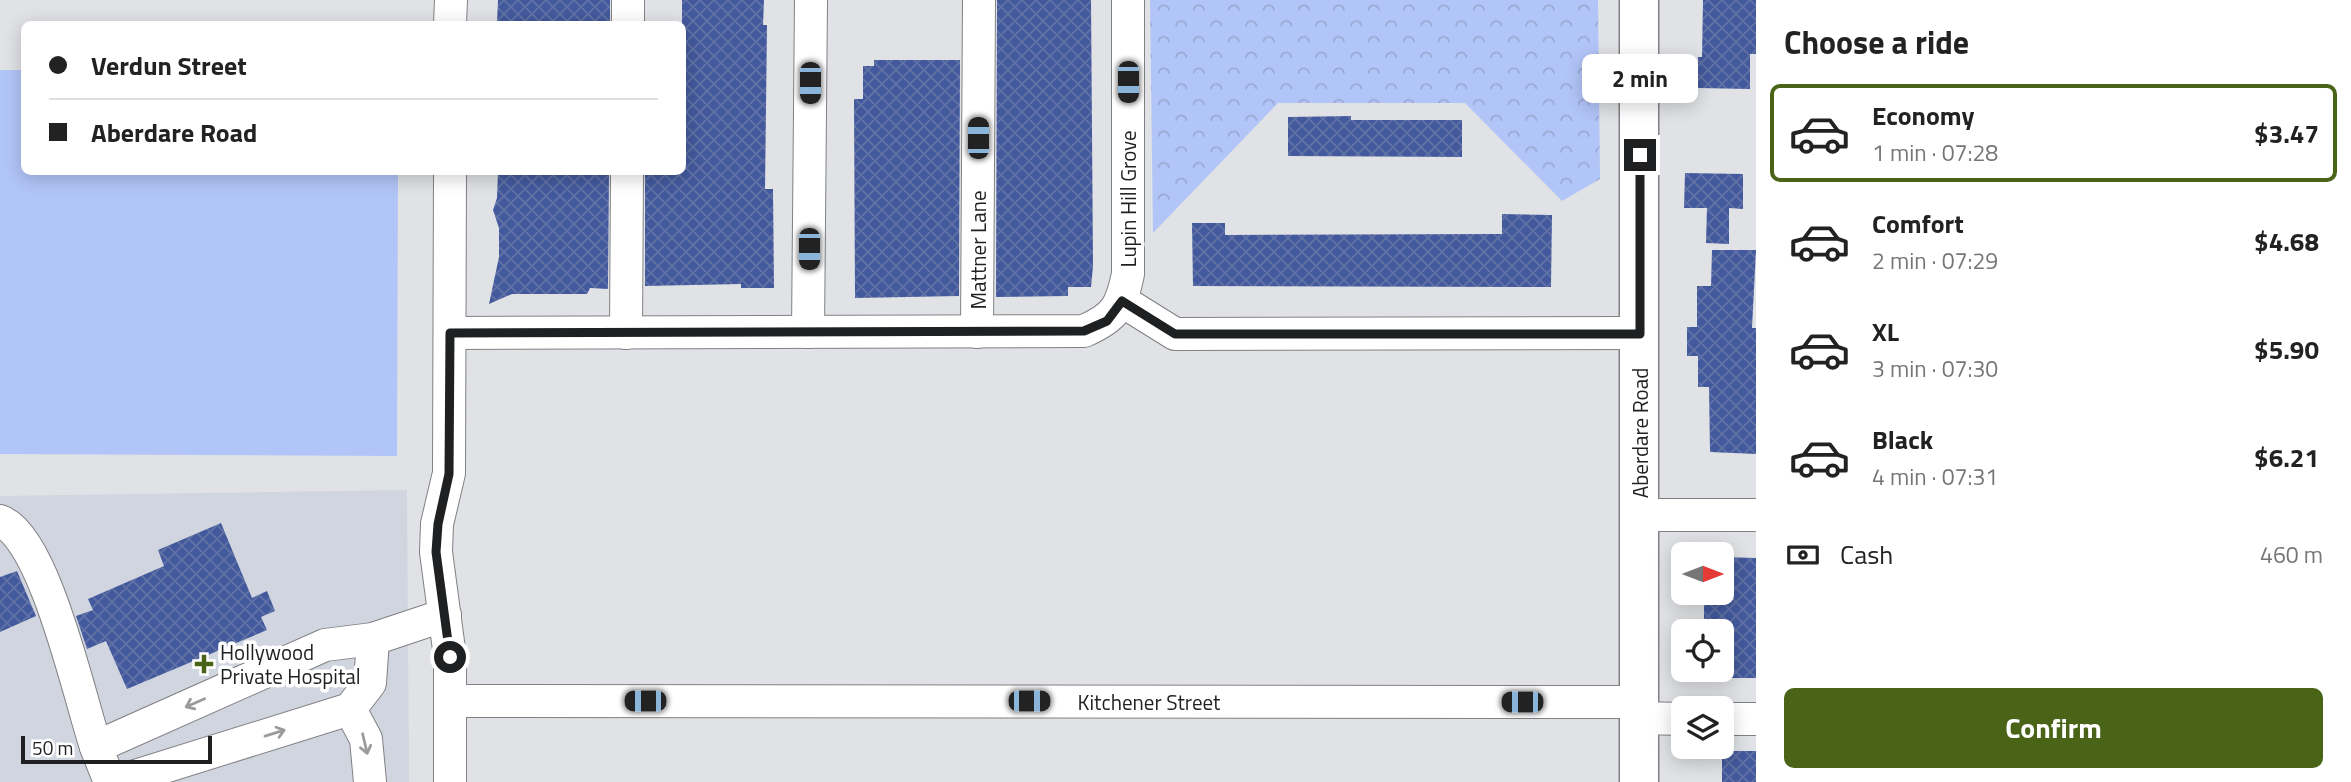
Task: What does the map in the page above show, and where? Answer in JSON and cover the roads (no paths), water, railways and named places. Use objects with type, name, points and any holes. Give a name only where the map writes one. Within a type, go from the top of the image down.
[{"type":"main road","name":"Aberdare Road","points":[[1639,0],[1639,782]]},
{"type":"street","points":[[450,0],[450,21]]},
{"type":"street","points":[[628,0],[628,21]]},
{"type":"street","points":[[808,332],[811,0]]},
{"type":"street","name":"Mattner Lane","points":[[977,332],[979,0]]},
{"type":"street","name":"Lupin Hill Grove","points":[[1122,301],[1128,274],[1128,0]]},
{"type":"street","points":[[450,175],[449,474],[438,524],[436,552],[445,615],[450,701],[450,782]]},
{"type":"street","points":[[626,333],[627,175]]},
{"type":"street","points":[[450,333],[1084,331],[1107,321],[1122,301],[1175,334],[1640,334]]},
{"type":"street","points":[[1640,515],[1756,515]]},
{"type":"street","points":[[0,521],[21,536],[54,606],[96,747],[110,782]]},
{"type":"street","points":[[96,747],[325,646],[373,639],[445,615]]},
{"type":"street","points":[[116,782],[350,709],[370,682],[373,639]]},
{"type":"street","name":"Kitchener Street","points":[[450,701],[1639,710],[1671,716]]},
{"type":"street","points":[[350,709],[366,739],[370,782]]},
{"type":"street","points":[[1734,719],[1756,719]]},
{"type":"place","name":"Hollywood Private Hospital","points":[[204,664]]}]
